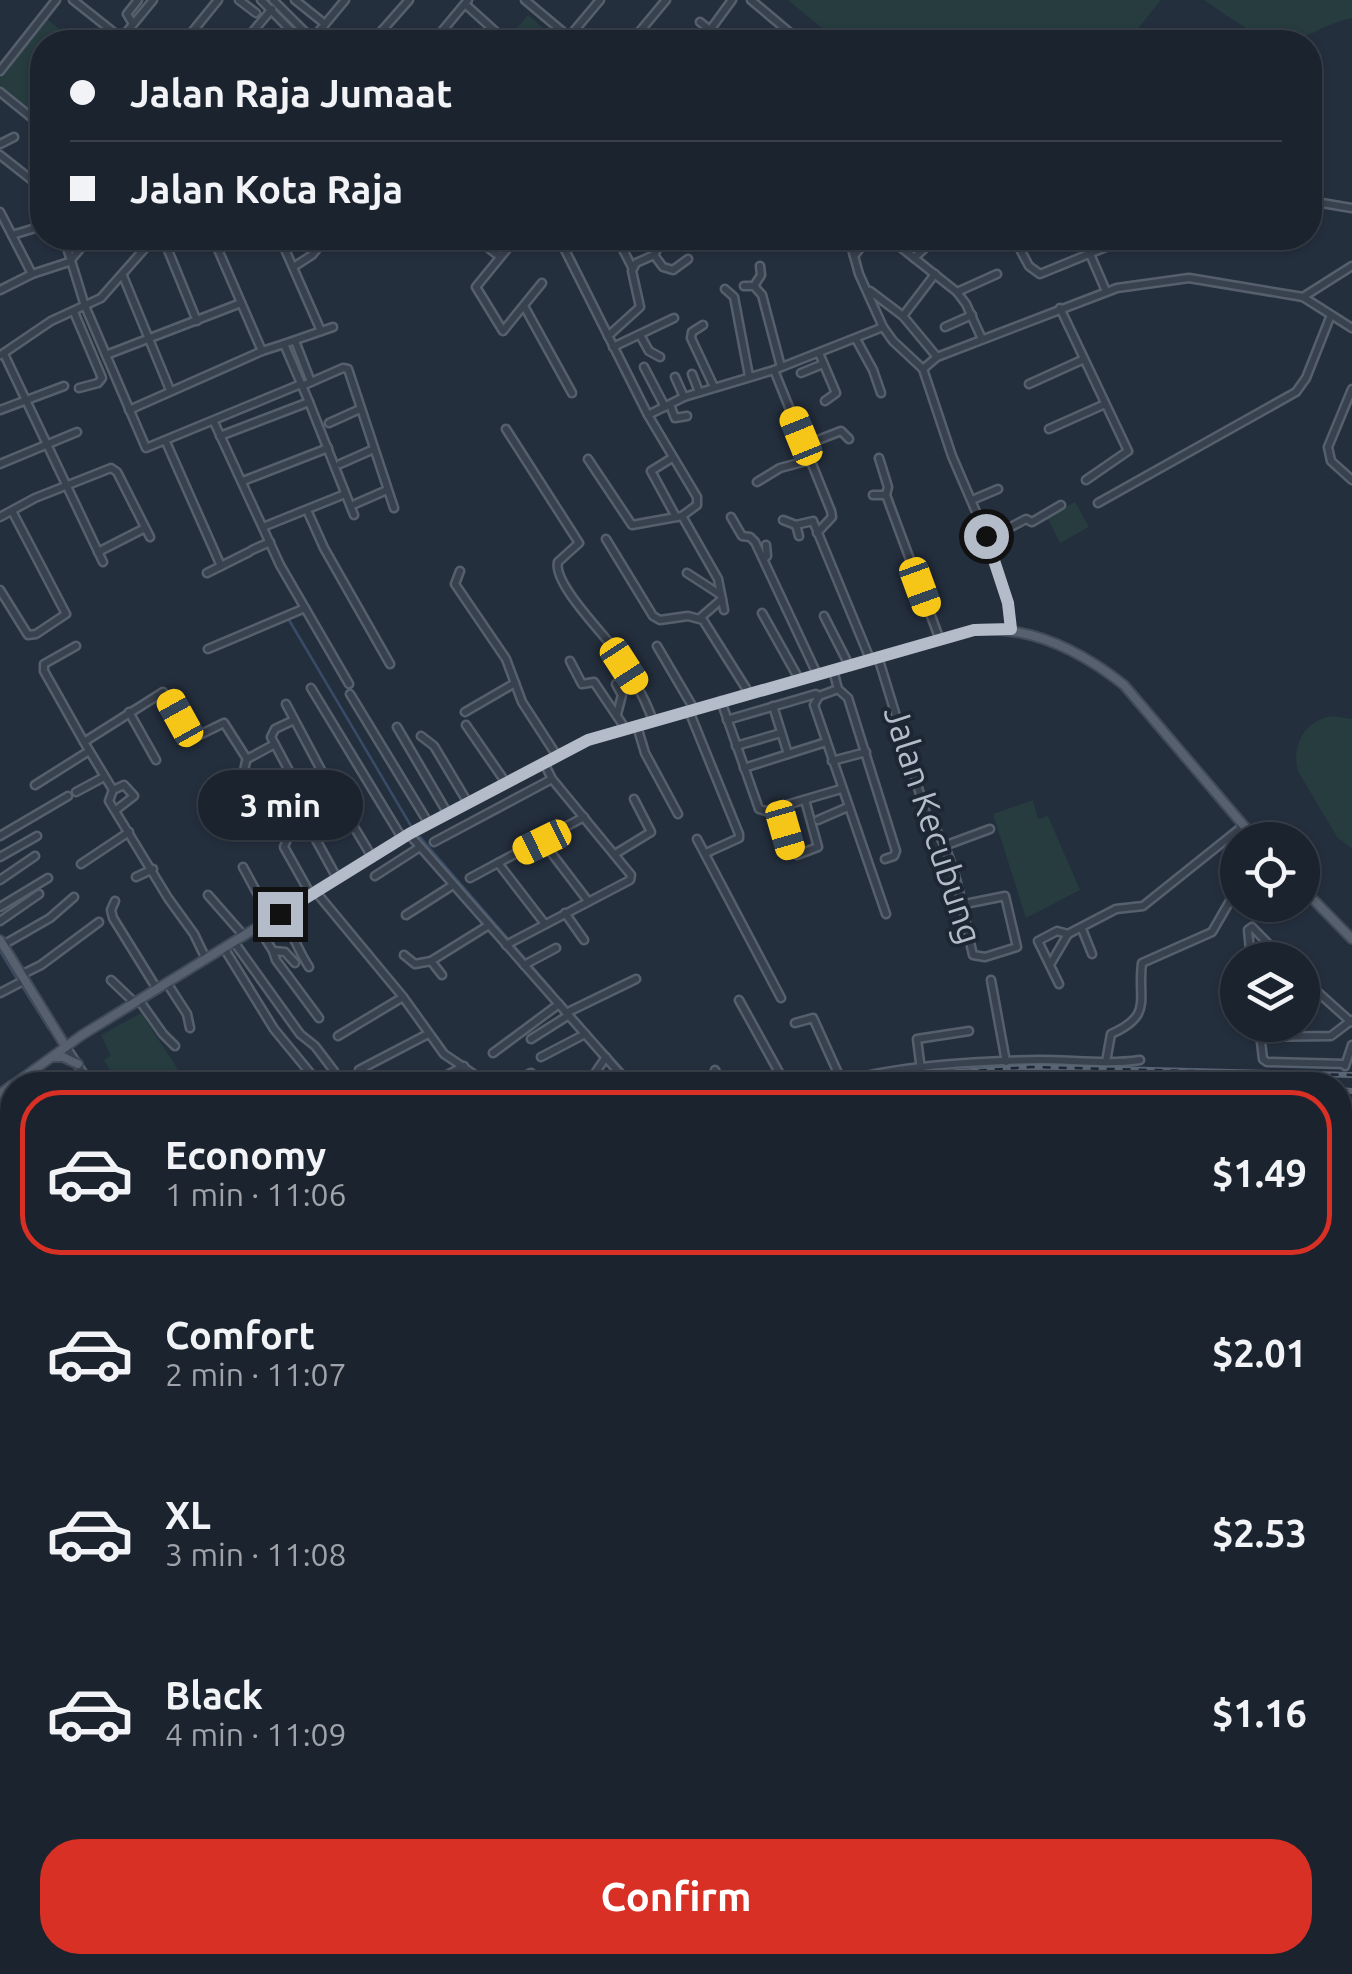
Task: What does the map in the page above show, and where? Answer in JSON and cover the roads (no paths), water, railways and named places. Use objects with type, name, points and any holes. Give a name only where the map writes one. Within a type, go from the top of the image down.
[{"type":"main road","points":[[32,1071],[82,1036],[406,836],[588,740],[974,630],[1011,629],[1092,660],[1124,685],[1240,822]]},
{"type":"main road","points":[[1320,906],[1352,938]]},
{"type":"main road","points":[[2,948],[66,1047]]},
{"type":"main road","points":[[51,1022],[67,1037],[82,1036]]},
{"type":"main road","points":[[48,1059],[55,1036],[51,1022]]},
{"type":"main road","points":[[48,1059],[63,1057],[78,1064]]},
{"type":"street","points":[[73,0],[110,30]]},
{"type":"street","points":[[129,30],[153,0]]},
{"type":"street","points":[[194,30],[218,0]]},
{"type":"street","points":[[239,0],[256,13]]},
{"type":"street","points":[[261,0],[273,4],[300,30]]},
{"type":"street","points":[[295,0],[325,24]]},
{"type":"street","points":[[321,30],[345,0]]},
{"type":"street","points":[[382,30],[408,0]]},
{"type":"street","points":[[579,30],[600,0]]},
{"type":"street","points":[[641,30],[666,0]]},
{"type":"street","points":[[700,22],[710,30],[732,0]]},
{"type":"street","points":[[751,0],[787,30]]},
{"type":"street","points":[[30,30],[52,1]]},
{"type":"street","points":[[133,24],[126,16],[134,2]]},
{"type":"street","points":[[446,30],[467,2],[494,30]]},
{"type":"street","points":[[530,2],[561,30]]},
{"type":"street","points":[[253,30],[273,4]]},
{"type":"street","points":[[273,4],[293,30]]},
{"type":"street","points":[[0,70],[30,30]]},
{"type":"street","points":[[0,92],[30,116]]},
{"type":"street","points":[[0,144],[14,137]]},
{"type":"street","points":[[0,155],[30,179]]},
{"type":"street","points":[[0,166],[9,162]]},
{"type":"street","points":[[1322,205],[1352,208]]},
{"type":"street","points":[[0,212],[32,274]]},
{"type":"street","points":[[12,235],[30,230]]},
{"type":"street","points":[[66,250],[85,306],[146,448],[343,368],[350,374],[394,508]]},
{"type":"street","points":[[0,290],[69,262],[79,250]]},
{"type":"street","points":[[103,562],[2,354],[51,322],[101,298],[144,250]]},
{"type":"street","points":[[168,250],[197,321]]},
{"type":"street","points":[[218,250],[262,351]]},
{"type":"street","points":[[286,250],[321,332]]},
{"type":"street","points":[[295,266],[316,250]]},
{"type":"street","points":[[492,250],[500,256]]},
{"type":"street","points":[[505,250],[476,288],[503,330],[542,283]]},
{"type":"street","points":[[566,250],[648,415],[698,500],[679,516],[632,525],[588,459]]},
{"type":"street","points":[[608,336],[640,307],[632,268],[623,250]]},
{"type":"street","points":[[632,268],[657,250]]},
{"type":"street","points":[[852,250],[883,327],[893,342],[923,368],[988,539],[1008,603],[1011,629]]},
{"type":"street","points":[[854,256],[859,250]]},
{"type":"street","points":[[904,250],[957,292],[982,339]]},
{"type":"street","points":[[914,258],[923,250]]},
{"type":"street","points":[[1020,250],[1029,266],[1040,274],[1098,250]]},
{"type":"street","points":[[1087,250],[1106,292]]},
{"type":"street","points":[[654,255],[668,270],[688,259]]},
{"type":"street","points":[[760,266],[762,274],[749,286],[762,295],[777,368],[832,518],[817,533],[811,520],[796,525],[783,520]]},
{"type":"street","points":[[1303,297],[1352,266]]},
{"type":"street","points":[[902,316],[935,274]]},
{"type":"street","points":[[957,292],[997,274]]},
{"type":"street","points":[[123,276],[170,390]]},
{"type":"street","points":[[923,368],[937,356],[1106,292],[1136,283],[1189,278],[1303,297],[1352,328]]},
{"type":"street","points":[[725,288],[734,298],[750,376]]},
{"type":"street","points":[[866,288],[902,316],[937,356]]},
{"type":"street","points":[[106,355],[241,303]]},
{"type":"street","points":[[524,306],[572,393]]},
{"type":"street","points":[[1060,308],[1128,451],[1086,480]]},
{"type":"street","points":[[74,312],[102,378],[79,388]]},
{"type":"street","points":[[1098,503],[1296,392],[1306,378],[1331,314]]},
{"type":"street","points":[[946,326],[972,315]]},
{"type":"street","points":[[613,346],[674,318]]},
{"type":"street","points":[[704,326],[692,332],[691,338],[714,387]]},
{"type":"street","points":[[802,373],[883,327]]},
{"type":"street","points":[[129,410],[262,351],[333,328]]},
{"type":"street","points":[[640,335],[648,350],[660,357]]},
{"type":"street","points":[[859,340],[881,393]]},
{"type":"street","points":[[295,341],[311,382]]},
{"type":"street","points":[[284,344],[354,515]]},
{"type":"street","points":[[648,415],[714,387],[821,359]]},
{"type":"street","points":[[821,359],[836,393],[825,401]]},
{"type":"street","points":[[1029,384],[1083,359]]},
{"type":"street","points":[[644,367],[675,418],[687,416]]},
{"type":"street","points":[[692,374],[699,392]]},
{"type":"street","points":[[676,377],[684,398]]},
{"type":"street","points":[[0,410],[64,386]]},
{"type":"street","points":[[1352,389],[1328,447],[1331,461],[1352,480]]},
{"type":"street","points":[[220,436],[309,402]]},
{"type":"street","points":[[1050,429],[1105,404]]},
{"type":"street","points":[[329,423],[360,409]]},
{"type":"street","points":[[214,422],[280,566],[350,684]]},
{"type":"street","points":[[506,429],[579,542],[558,562],[558,574],[640,690],[653,720]]},
{"type":"street","points":[[0,464],[76,432]]},
{"type":"street","points":[[805,444],[841,432],[849,439]]},
{"type":"street","points":[[166,442],[221,566]]},
{"type":"street","points":[[242,481],[328,448]]},
{"type":"street","points":[[340,464],[374,449]]},
{"type":"street","points":[[672,458],[650,471],[718,578],[724,610]]},
{"type":"street","points":[[879,458],[888,488],[886,496],[940,640]]},
{"type":"street","points":[[756,482],[780,468],[810,460]]},
{"type":"street","points":[[0,518],[114,468],[150,537]]},
{"type":"street","points":[[972,500],[998,489]]},
{"type":"street","points":[[354,504],[388,490]]},
{"type":"street","points":[[263,527],[345,494]]},
{"type":"street","points":[[873,495],[886,496]]},
{"type":"street","points":[[988,539],[1026,519],[1039,520],[1061,505]]},
{"type":"street","points":[[307,510],[324,548],[390,664]]},
{"type":"street","points":[[0,590],[28,635],[66,614],[12,511]]},
{"type":"street","points":[[731,517],[742,536],[755,542],[814,675],[818,695],[814,705],[886,914]]},
{"type":"street","points":[[796,525],[799,536]]},
{"type":"street","points":[[98,552],[145,528]]},
{"type":"street","name":"Jalan Kecubung","points":[[817,533],[874,658],[927,818],[944,846],[960,905],[975,958],[1013,950],[1018,943],[1005,896],[960,905]]},
{"type":"street","points":[[606,539],[656,619],[700,618],[722,598]]},
{"type":"street","points":[[207,573],[270,542]]},
{"type":"street","points":[[764,560],[766,545]]},
{"type":"street","points":[[460,571],[455,584],[506,659],[522,702],[557,756]]},
{"type":"street","points":[[687,573],[722,598]]},
{"type":"street","points":[[208,648],[305,608]]},
{"type":"street","points":[[762,614],[798,679]]},
{"type":"street","points":[[824,616],[849,665]]},
{"type":"street","points":[[700,618],[749,693]]},
{"type":"street","points":[[76,646],[54,656],[44,664],[44,671],[113,790],[110,801],[206,959]]},
{"type":"street","points":[[656,646],[691,709],[740,834],[739,838],[706,853]]},
{"type":"street","points":[[570,662],[582,684],[594,682],[625,728]]},
{"type":"street","points":[[832,670],[838,689],[848,698],[896,851],[894,856],[884,859]]},
{"type":"street","points":[[465,712],[516,683]]},
{"type":"street","points":[[616,684],[622,695],[617,715]]},
{"type":"street","points":[[311,688],[406,836],[509,943],[619,1072]]},
{"type":"street","points":[[727,720],[838,689]]},
{"type":"street","points":[[84,742],[163,692],[191,739],[224,722],[247,759]]},
{"type":"street","points":[[350,694],[429,824]]},
{"type":"street","points":[[720,701],[759,809],[779,808],[841,789]]},
{"type":"street","points":[[286,704],[372,857]]},
{"type":"street","points":[[773,706],[788,754]]},
{"type":"street","points":[[129,712],[156,760]]},
{"type":"street","points":[[294,720],[276,729],[271,737],[292,774],[304,818],[337,878]]},
{"type":"street","points":[[466,725],[506,783]]},
{"type":"street","points":[[637,725],[644,753],[678,814]]},
{"type":"street","points":[[397,727],[448,814]]},
{"type":"street","points":[[736,746],[781,732]]},
{"type":"street","points":[[421,736],[434,746],[468,803]]},
{"type":"street","points":[[744,768],[826,742]]},
{"type":"street","points":[[274,744],[247,759],[243,771],[246,782],[264,814],[271,815],[293,803],[300,805]]},
{"type":"street","points":[[36,785],[89,751]]},
{"type":"street","points":[[832,761],[866,752]]},
{"type":"street","points":[[509,943],[632,876],[552,779],[544,763]]},
{"type":"street","points":[[0,836],[104,777]]},
{"type":"street","points":[[434,842],[552,779]]},
{"type":"street","points":[[113,790],[124,785],[134,796],[116,810]]},
{"type":"street","points":[[615,854],[651,832],[634,799]]},
{"type":"street","points":[[779,808],[792,852],[797,855],[818,847],[805,800]]},
{"type":"street","points":[[818,820],[848,807]]},
{"type":"street","points":[[470,878],[584,817]]},
{"type":"street","points":[[944,846],[990,829]]},
{"type":"street","points":[[81,864],[129,832]]},
{"type":"street","points":[[0,857],[36,836]]},
{"type":"street","points":[[288,837],[284,848],[313,893],[403,997],[444,1054],[472,1072]]},
{"type":"street","points":[[697,839],[781,998]]},
{"type":"street","points":[[542,842],[588,900]]},
{"type":"street","points":[[1058,984],[1038,942],[1058,931],[1068,934],[1082,929],[1116,909],[1143,906],[1220,844]]},
{"type":"street","points":[[374,876],[420,847]]},
{"type":"street","points":[[0,880],[35,856]]},
{"type":"street","points":[[498,864],[545,924]]},
{"type":"street","points":[[243,867],[271,919]]},
{"type":"street","points":[[136,876],[153,869]]},
{"type":"street","points":[[0,906],[48,878]]},
{"type":"street","points":[[406,916],[454,885]]},
{"type":"street","points":[[0,921],[39,894]]},
{"type":"street","points":[[208,895],[244,936]]},
{"type":"street","points":[[2,948],[50,918],[74,897]]},
{"type":"street","points":[[115,901],[110,910],[113,918],[157,989]]},
{"type":"street","points":[[565,913],[584,940]]},
{"type":"street","points":[[280,914],[309,966]]},
{"type":"street","points":[[1106,1062],[1111,1034],[1129,1026],[1143,1005],[1142,963],[1212,932],[1220,918]]},
{"type":"street","points":[[0,994],[99,922]]},
{"type":"street","points":[[404,955],[415,964],[430,961],[489,924]]},
{"type":"street","points":[[258,928],[276,960],[319,1018]]},
{"type":"street","points":[[1249,942],[1248,930],[1254,928],[1267,942]]},
{"type":"street","points":[[1082,929],[1092,954]]},
{"type":"street","points":[[1051,963],[1068,934]]},
{"type":"street","points":[[234,942],[300,1034],[334,1071]]},
{"type":"street","points":[[224,948],[274,1029],[309,1072]]},
{"type":"street","points":[[527,963],[556,948]]},
{"type":"street","points":[[273,951],[285,952],[295,963]]},
{"type":"street","points":[[430,961],[442,975]]},
{"type":"street","points":[[531,1039],[568,1014],[636,979]]},
{"type":"street","points":[[111,980],[137,1002],[176,1046]]},
{"type":"street","points":[[992,980],[1006,1062]]},
{"type":"street","points":[[167,983],[187,1014],[190,1028]]},
{"type":"street","points":[[1320,994],[1352,1022],[1332,1036],[1320,1036]]},
{"type":"street","points":[[338,1036],[403,997]]},
{"type":"street","points":[[739,1000],[779,1072]]},
{"type":"street","points":[[493,1053],[559,1004]]},
{"type":"street","points":[[795,1024],[813,1018],[837,1072]]},
{"type":"street","points":[[920,1070],[917,1039],[970,1031]]},
{"type":"street","points":[[359,1070],[428,1034]]},
{"type":"street","points":[[540,1056],[585,1034]]},
{"type":"street","points":[[1261,1042],[1266,1062],[1345,1066],[1352,1044]]},
{"type":"street","points":[[66,1047],[83,1072]]},
{"type":"street","points":[[596,1072],[606,1057]]},
{"type":"street","points":[[907,1072],[1006,1062],[1140,1060]]},
{"type":"street","points":[[453,1072],[464,1066]]},
{"type":"waterway","points":[[289,620],[411,826]]},
{"type":"waterway","points":[[420,837],[554,992]]},
{"type":"waterway","points":[[0,951],[17,979]]},
{"type":"waterway","points":[[22,986],[49,1029]]},
{"type":"waterway","points":[[558,997],[568,1008]]},
{"type":"waterway","points":[[572,1013],[582,1024]]},
{"type":"waterway","points":[[596,1040],[625,1072]]},
{"type":"railway","points":[[957,1072],[1031,1067],[1232,1072]]}]
